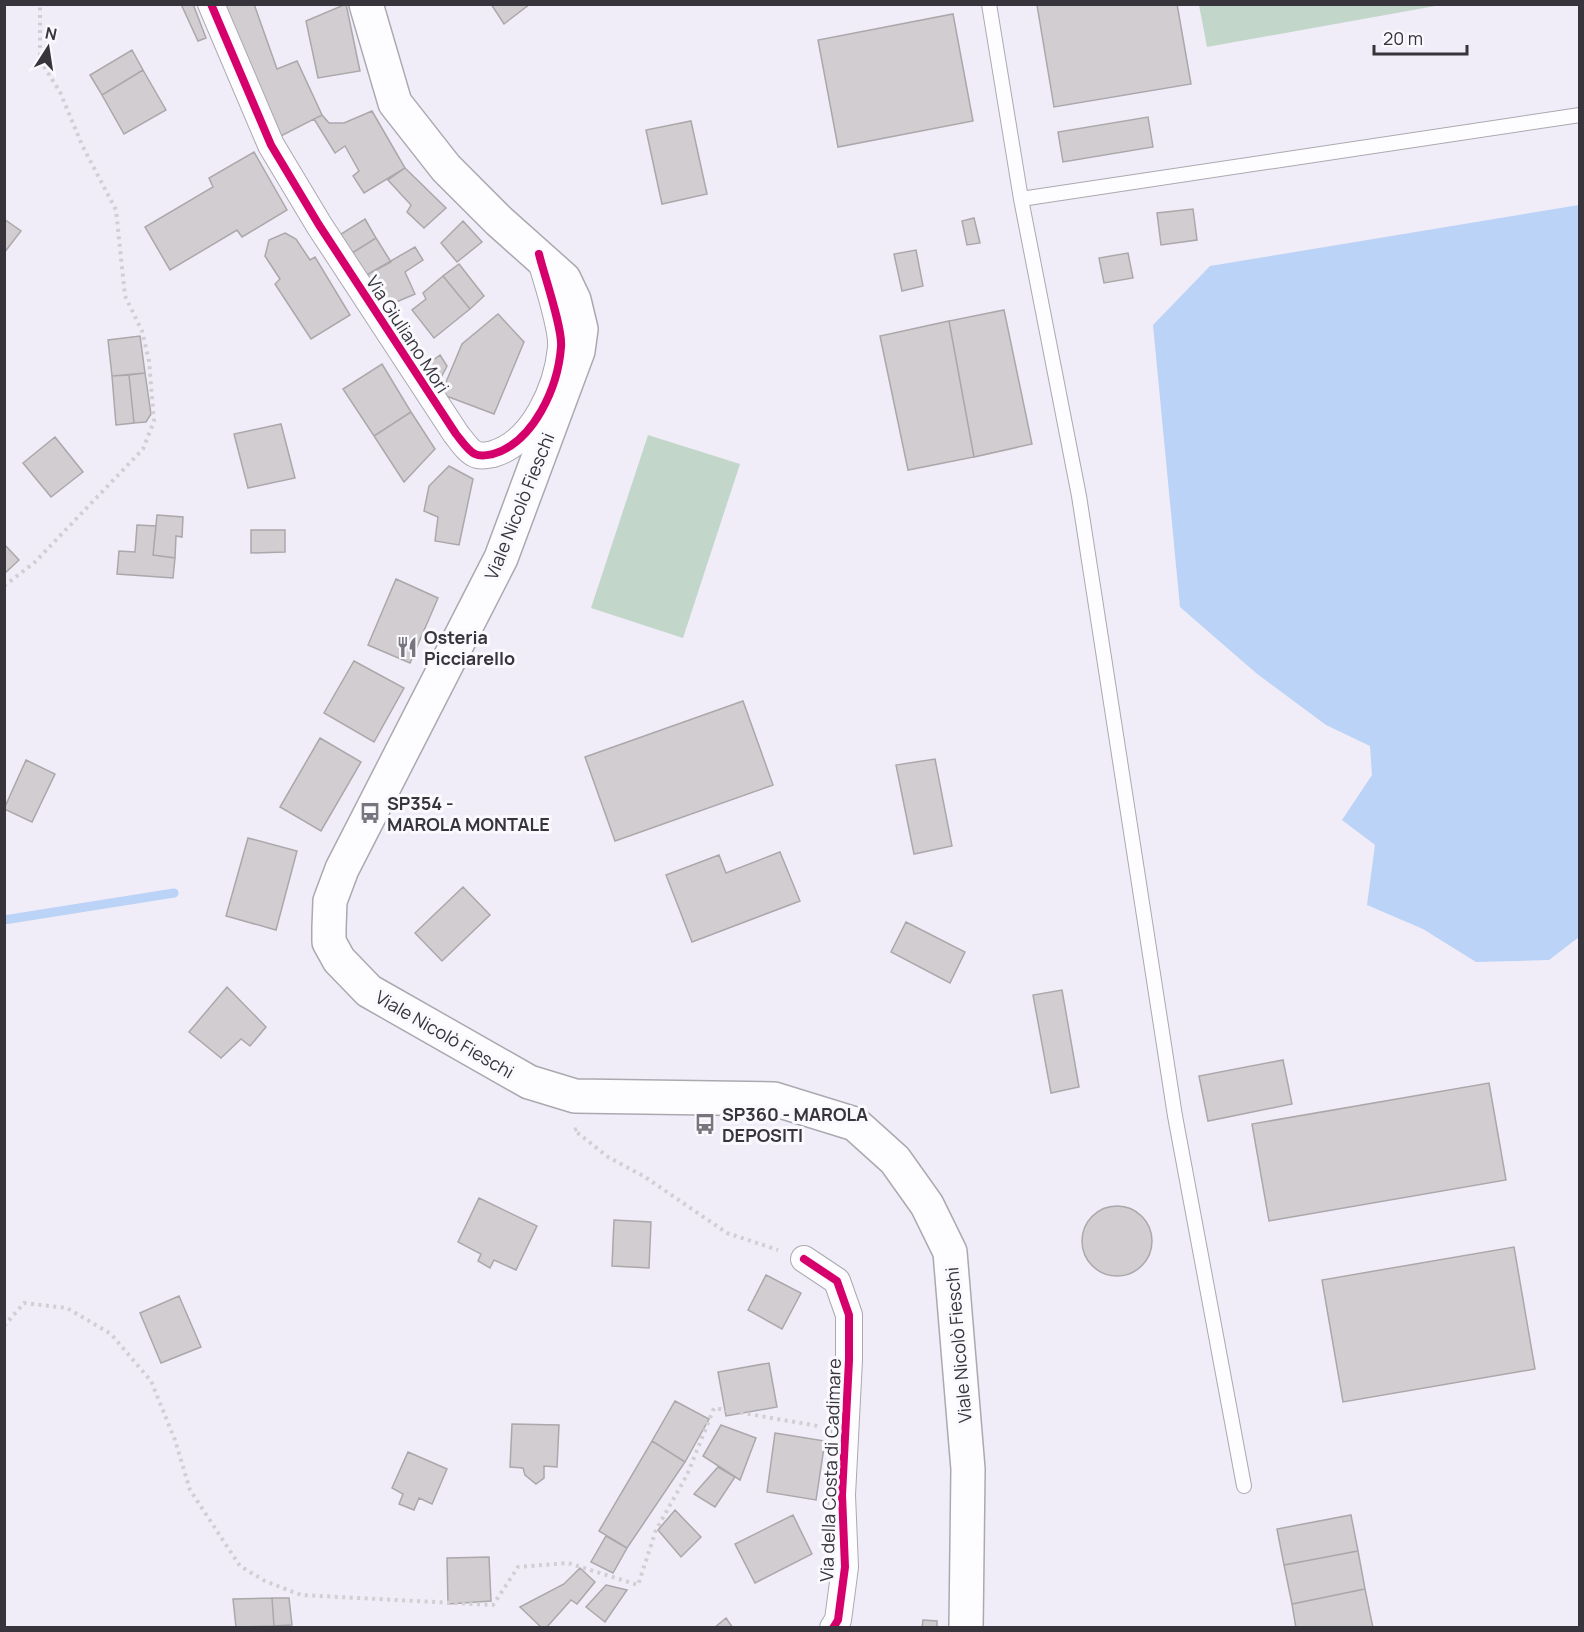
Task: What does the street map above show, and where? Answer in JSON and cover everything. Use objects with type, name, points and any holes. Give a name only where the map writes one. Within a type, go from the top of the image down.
[{"type":"main road","name":"Viale Nicolò Fieschi","points":[[366,4],[395,103],[446,168],[499,221],[539,254],[564,279],[574,300],[581,329],[578,351],[501,558],[342,869],[330,901],[329,942],[339,960],[369,991],[529,1082],[575,1096],[774,1099],[855,1124],[896,1160],[927,1204],[950,1252],[968,1468],[966,1628]]},
{"type":"street","name":"Via Giuliano Mori","points":[[211,4],[271,145],[319,225],[456,434],[475,454],[485,456],[497,453],[521,438],[534,423],[547,400],[561,346],[539,254]]},
{"type":"street","name":"Via della Costa di Cadimare","points":[[804,1259],[837,1281],[849,1314],[842,1495],[845,1567],[838,1620],[833,1628]]},
{"type":"lane","points":[[989,4],[1021,199],[1079,496],[1175,1116],[1244,1486]]},
{"type":"lane","points":[[1021,199],[1580,115]]},
{"type":"path","points":[[4,586],[35,562],[143,448],[154,421],[149,361],[142,331],[125,297],[116,210],[82,146],[60,92],[40,60],[40,4]]},
{"type":"path","points":[[585,1128],[574,1130],[608,1157],[645,1177],[727,1233],[804,1259]]},
{"type":"path","points":[[4,1326],[24,1303],[67,1308],[111,1334],[151,1382],[175,1440],[190,1490],[240,1566],[264,1581],[301,1595],[493,1605],[518,1567],[568,1563],[638,1585],[656,1530],[687,1475],[714,1408],[822,1426],[823,1416]]},
{"type":"green space","points":[[1199,4],[1441,5],[1207,47]]},
{"type":"green space","points":[[648,435],[740,464],[683,638],[591,608]]},
{"type":"water","points":[[1579,205],[1579,937],[1549,960],[1476,962],[1423,929],[1367,905],[1375,845],[1342,820],[1372,775],[1370,746],[1326,725],[1256,673],[1180,607],[1153,325],[1210,266]]},
{"type":"building","points":[[181,4],[193,4],[206,38],[198,41]]},
{"type":"building","points":[[220,4],[254,4],[277,69],[297,61],[322,115],[277,138]]},
{"type":"building","points":[[346,4],[360,71],[318,78],[306,21]]},
{"type":"building","points":[[491,4],[530,4],[504,24]]},
{"type":"building","points":[[1177,4],[1191,84],[1054,107],[1037,5]]},
{"type":"building","points":[[953,14],[973,121],[838,147],[818,40]]},
{"type":"building","points":[[132,50],[143,70],[102,95],[90,75]]},
{"type":"building","points":[[143,70],[166,110],[124,134],[102,95]]},
{"type":"building","points":[[372,111],[405,168],[364,193],[353,176],[359,171],[345,146],[335,153],[314,119],[322,115],[329,123],[344,123]]},
{"type":"building","points":[[1148,117],[1153,147],[1063,162],[1058,132]]},
{"type":"building","points":[[691,121],[707,194],[662,204],[646,130]]},
{"type":"building","points":[[254,152],[287,210],[242,237],[237,230],[170,270],[145,227],[213,187],[209,178]]},
{"type":"building","points":[[405,168],[446,208],[424,228],[407,212],[411,205],[388,180]]},
{"type":"building","points":[[1193,209],[1197,240],[1161,245],[1157,213]]},
{"type":"building","points":[[974,218],[980,243],[967,245],[962,221]]},
{"type":"building","points":[[4,219],[21,231],[4,253]]},
{"type":"building","points":[[365,219],[376,238],[349,255],[338,236]]},
{"type":"building","points":[[463,221],[482,242],[457,262],[441,243]]},
{"type":"building","points":[[285,233],[296,239],[310,260],[315,257],[350,315],[311,339],[275,284],[280,279],[265,256],[269,240]]},
{"type":"building","points":[[376,238],[391,262],[363,277],[349,255]]},
{"type":"building","points":[[415,247],[423,260],[405,272],[415,294],[382,308],[363,277]]},
{"type":"building","points":[[916,250],[923,286],[902,291],[894,254]]},
{"type":"building","points":[[1128,253],[1133,278],[1104,283],[1099,258]]},
{"type":"building","points":[[459,264],[484,296],[470,309],[443,276]]},
{"type":"building","points":[[443,276],[470,309],[434,338],[412,310],[426,299],[423,293]]},
{"type":"building","points":[[1004,310],[1032,444],[974,457],[949,321]]},
{"type":"building","points":[[498,314],[524,342],[494,414],[441,394],[462,344]]},
{"type":"building","points":[[949,321],[974,457],[908,470],[880,336]]},
{"type":"building","points":[[140,336],[145,373],[112,376],[108,340]]},
{"type":"building","points":[[440,355],[447,366],[432,395],[419,371]]},
{"type":"building","points":[[382,364],[411,412],[374,436],[343,389]]},
{"type":"building","points":[[145,373],[151,414],[146,422],[134,423],[129,375]]},
{"type":"building","points":[[129,375],[134,423],[116,425],[112,376]]},
{"type":"building","points":[[411,412],[435,449],[404,482],[374,436]]},
{"type":"building","points":[[281,424],[295,478],[248,488],[234,434]]},
{"type":"building","points":[[55,437],[83,472],[51,497],[23,463]]},
{"type":"building","points":[[449,466],[473,479],[459,545],[435,541],[438,517],[424,511],[429,486]]},
{"type":"building","points":[[157,515],[183,517],[182,537],[176,536],[175,558],[153,555]]},
{"type":"building","points":[[137,525],[156,526],[153,555],[175,558],[173,578],[117,574],[119,551],[135,552]]},
{"type":"building","points":[[251,530],[285,530],[285,552],[251,553]]},
{"type":"building","points":[[4,544],[19,560],[4,574]]},
{"type":"building","points":[[396,579],[438,598],[410,663],[368,645]]},
{"type":"building","points":[[354,661],[404,688],[374,742],[324,713]]},
{"type":"building","points":[[743,701],[773,785],[615,841],[585,757]]},
{"type":"building","points":[[320,738],[361,762],[321,831],[280,807]]},
{"type":"building","points":[[935,759],[952,846],[914,854],[896,765]]},
{"type":"building","points":[[26,760],[55,774],[32,822],[4,809]]},
{"type":"building","points":[[248,838],[297,851],[276,930],[226,916]]},
{"type":"building","points":[[780,852],[800,901],[692,942],[666,875],[719,855],[726,873]]},
{"type":"building","points":[[463,887],[490,915],[442,961],[415,933]]},
{"type":"building","points":[[906,922],[965,952],[950,983],[891,952]]},
{"type":"building","points":[[227,987],[266,1027],[250,1046],[241,1039],[221,1058],[189,1032]]},
{"type":"building","points":[[1062,990],[1079,1087],[1051,1093],[1033,995]]},
{"type":"building","points":[[1283,1060],[1292,1104],[1208,1121],[1199,1076]]},
{"type":"building","points":[[1489,1083],[1506,1180],[1269,1221],[1252,1124]]},
{"type":"building","points":[[479,1198],[537,1226],[516,1270],[494,1260],[490,1268],[478,1261],[481,1254],[458,1242]]},
{"type":"building","points":[[1117,1206],[1130,1209],[1142,1216],[1149,1228],[1152,1241],[1149,1254],[1142,1266],[1130,1273],[1117,1276],[1104,1273],[1092,1266],[1085,1254],[1082,1241],[1085,1228],[1092,1216],[1104,1209]]},
{"type":"building","points":[[614,1220],[651,1222],[649,1268],[612,1266]]},
{"type":"building","points":[[1514,1247],[1535,1369],[1343,1402],[1322,1280]]},
{"type":"building","points":[[766,1275],[801,1293],[782,1329],[748,1310]]},
{"type":"building","points":[[179,1296],[201,1347],[161,1363],[140,1313]]},
{"type":"building","points":[[769,1363],[777,1407],[726,1416],[718,1372]]},
{"type":"building","points":[[675,1401],[709,1419],[685,1462],[652,1441]]},
{"type":"building","points":[[512,1424],[559,1425],[557,1467],[544,1466],[544,1478],[536,1484],[525,1475],[523,1468],[510,1467]]},
{"type":"building","points":[[721,1425],[756,1438],[740,1480],[703,1456]]},
{"type":"building","points":[[775,1433],[825,1441],[816,1500],[767,1492]]},
{"type":"building","points":[[652,1441],[685,1462],[627,1548],[599,1531]]},
{"type":"building","points":[[408,1452],[447,1469],[432,1504],[419,1498],[414,1510],[399,1504],[403,1494],[392,1488]]},
{"type":"building","points":[[718,1467],[735,1477],[715,1507],[694,1494]]},
{"type":"building","points":[[675,1510],[701,1537],[681,1557],[658,1530]]},
{"type":"building","points":[[793,1515],[812,1554],[755,1583],[735,1544]]},
{"type":"building","points":[[1351,1515],[1358,1551],[1284,1565],[1277,1529]]},
{"type":"building","points":[[606,1536],[627,1548],[613,1573],[591,1562]]},
{"type":"building","points":[[1358,1551],[1365,1589],[1292,1604],[1284,1565]]},
{"type":"building","points":[[489,1557],[491,1601],[448,1604],[447,1558]]},
{"type":"building","points":[[580,1568],[595,1582],[577,1604],[571,1600],[546,1628],[542,1628],[520,1607],[564,1584]]},
{"type":"building","points":[[606,1585],[627,1590],[605,1622],[586,1607]]},
{"type":"building","points":[[1365,1589],[1373,1628],[1296,1628],[1292,1604]]},
{"type":"building","points":[[272,1598],[289,1598],[292,1625],[274,1626]]},
{"type":"building","points":[[272,1598],[274,1626],[236,1627],[233,1599]]},
{"type":"building","points":[[726,1618],[733,1628],[714,1628]]},
{"type":"building","points":[[923,1620],[937,1621],[937,1628],[922,1628]]},
{"type":"waterway","points":[[4,920],[174,893]]},
{"type":"cycle path","points":[[211,4],[271,145],[319,225],[456,434],[472,453],[477,455],[493,454],[508,448],[520,438],[541,411],[555,379],[561,339],[539,254]]},
{"type":"cycle path","points":[[804,1259],[837,1281],[849,1315],[842,1495],[845,1567],[838,1620],[833,1628]]},
{"type":"place","name":"Osteria Picciarello","points":[[407,647]]},
{"type":"place","name":"SP354 - MAROLA MONTALE","points":[[370,813]]},
{"type":"place","name":"SP360 - MAROLA DEPOSITI","points":[[705,1124]]}]
